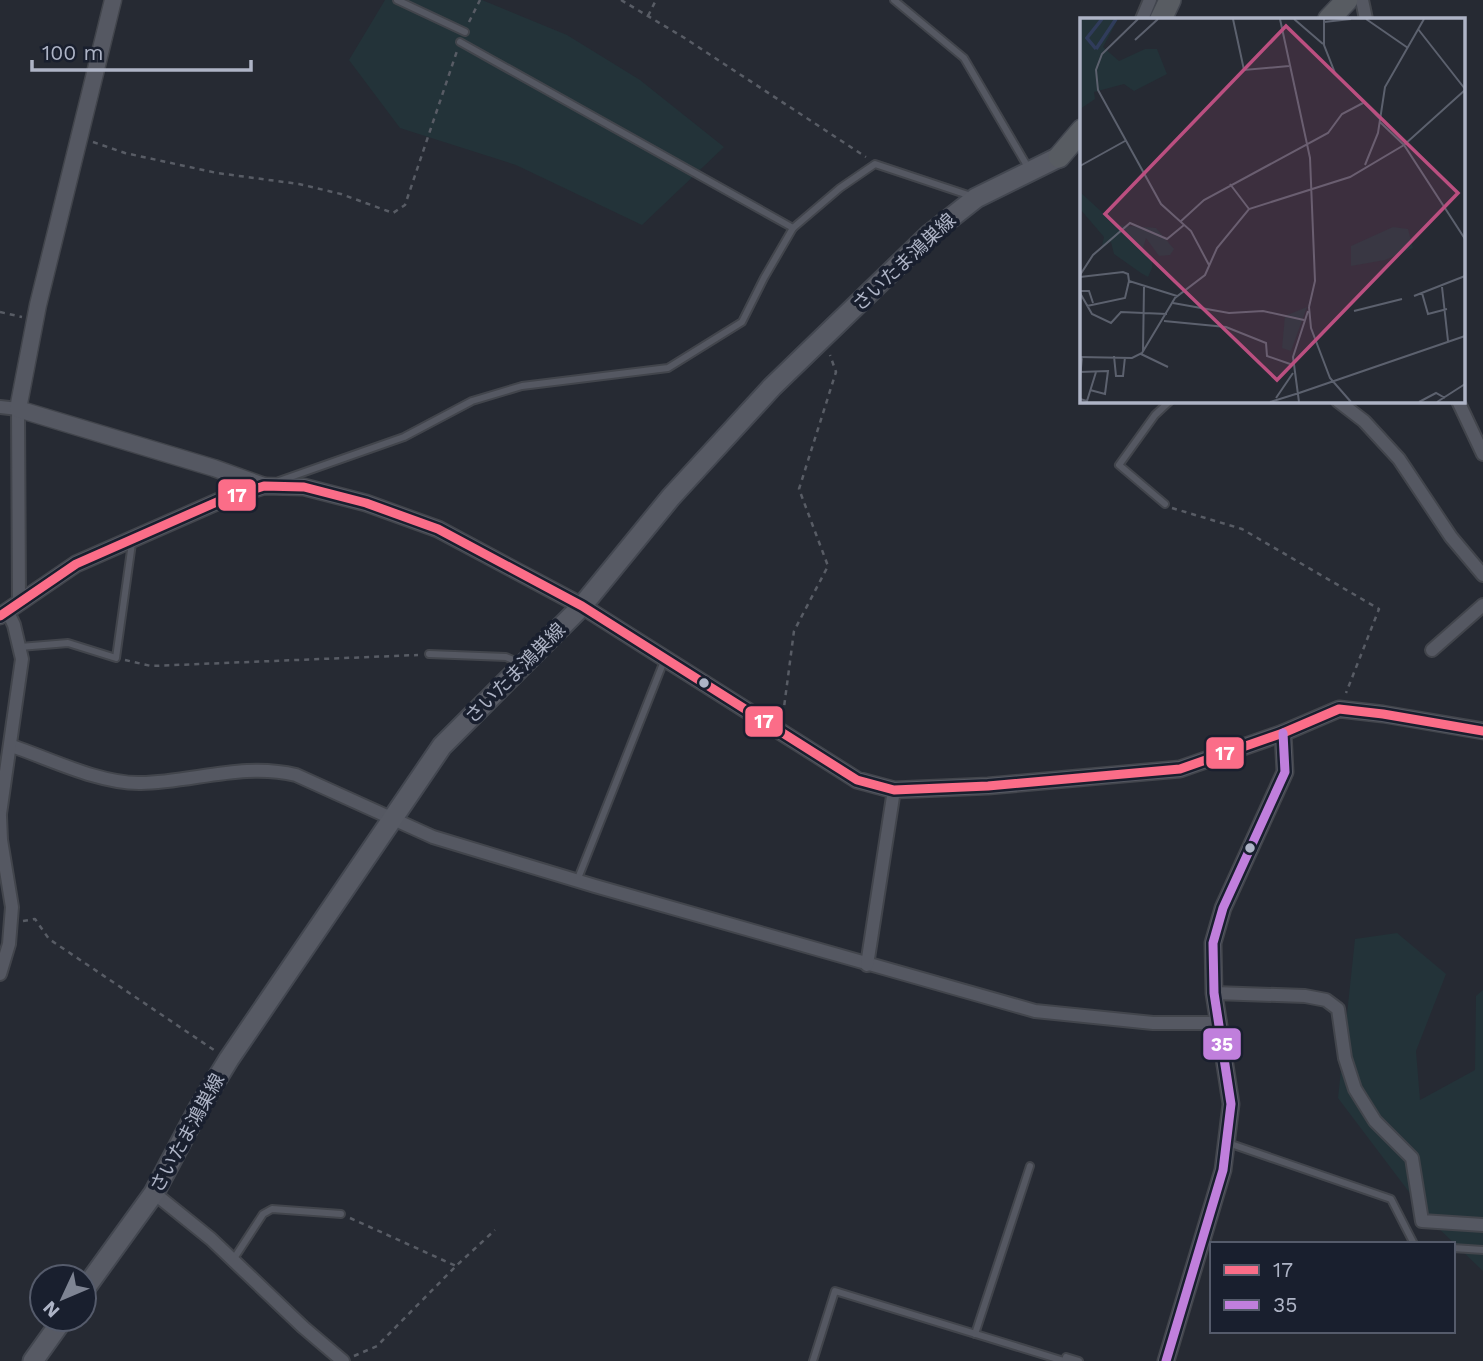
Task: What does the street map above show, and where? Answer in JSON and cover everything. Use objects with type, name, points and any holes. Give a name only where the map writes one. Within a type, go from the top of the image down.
[{"type":"highway","points":[[1161,18],[1170,0]]},
{"type":"highway","points":[[1330,18],[1347,0]]},
{"type":"highway","points":[[1059,157],[1080,132]]},
{"type":"highway","points":[[1059,157],[1080,149]]},
{"type":"main road","name":"さいたま鴻巣線","points":[[98,1271],[154,1193],[199,1108],[229,1059],[443,746],[582,606],[671,497],[772,387],[929,235],[976,198],[1059,157]]},
{"type":"main road","points":[[33,1361],[53,1333]]},
{"type":"street","points":[[0,974],[9,944],[12,907],[1,840],[0,815],[12,746],[22,659],[9,610],[18,409],[36,320],[113,0]]},
{"type":"street","points":[[1142,18],[1150,0]]},
{"type":"street","points":[[1362,0],[1366,18]]},
{"type":"street","points":[[1339,402],[1364,421],[1399,459],[1451,537],[1483,575]]},
{"type":"street","points":[[1458,402],[1483,454]]},
{"type":"street","points":[[0,407],[18,409],[214,468],[264,486],[304,487],[366,503],[438,529],[582,606],[857,780],[894,790],[988,786],[1180,769],[1283,733],[1339,709],[1483,731]]},
{"type":"street","points":[[9,610],[76,564],[219,501],[264,486]]},
{"type":"street","points":[[1432,650],[1483,605]]},
{"type":"street","points":[[1166,1361],[1223,1170],[1231,1104],[1214,993],[1213,943],[1223,908],[1285,772],[1283,733]]},
{"type":"street","points":[[12,746],[106,779],[138,784],[273,769],[296,775],[433,837],[1035,1012],[1153,1023],[1220,1023]]},
{"type":"street","points":[[867,965],[894,790]]},
{"type":"street","points":[[1214,993],[1305,996],[1326,1000],[1338,1009],[1345,1058],[1354,1089],[1375,1121],[1412,1158],[1422,1221],[1483,1225]]},
{"type":"street","points":[[154,1193],[233,1260],[303,1327],[344,1361]]},
{"type":"lane","points":[[397,0],[464,32]]},
{"type":"lane","points":[[894,0],[964,58],[1030,170]]},
{"type":"lane","points":[[460,42],[793,228]]},
{"type":"lane","points":[[264,486],[404,437],[472,401],[522,386],[668,368],[742,322],[793,228],[840,188],[875,164],[976,198]]},
{"type":"lane","points":[[1165,504],[1119,465],[1155,415],[1169,402]]},
{"type":"lane","points":[[20,647],[68,643],[117,658],[133,539]]},
{"type":"lane","points":[[429,654],[506,657],[523,665]]},
{"type":"lane","points":[[577,881],[665,658]]},
{"type":"lane","points":[[1226,1142],[1391,1199],[1413,1242]]},
{"type":"lane","points":[[975,1334],[1030,1166]]},
{"type":"lane","points":[[233,1260],[263,1214],[272,1209],[341,1214]]},
{"type":"lane","points":[[1455,1248],[1483,1250]]},
{"type":"lane","points":[[813,1361],[835,1292],[1064,1361],[1066,1357],[1079,1361]]},
{"type":"path","points":[[464,32],[480,0]]},
{"type":"path","points":[[621,0],[875,164]]},
{"type":"path","points":[[648,16],[656,0]]},
{"type":"path","points":[[79,138],[125,153],[217,173],[299,184],[341,194],[393,213],[405,205],[460,42]]},
{"type":"path","points":[[0,313],[36,320]]},
{"type":"path","points":[[781,733],[794,631],[828,566],[799,489],[836,372],[830,355],[818,343]]},
{"type":"path","points":[[1165,504],[1181,512],[1242,529],[1379,609],[1339,709]]},
{"type":"path","points":[[117,658],[151,666],[429,654]]},
{"type":"path","points":[[10,922],[35,919],[49,939],[229,1059]]},
{"type":"path","points":[[341,1214],[456,1266]]},
{"type":"path","points":[[344,1361],[377,1346],[495,1230]]},
{"type":"shaded area","points":[[385,0],[482,0],[567,35],[640,80],[724,147],[642,225],[516,165],[400,128],[349,60]]},
{"type":"shaded area","points":[[1397,933],[1446,974],[1416,1051],[1420,1100],[1475,1070],[1476,996],[1483,990],[1483,1271],[1431,1221],[1338,1098],[1355,939]]},
{"type":"transit line","name":"17","points":[[0,616],[76,564],[219,501],[264,486],[304,487],[366,503],[438,529],[582,606],[857,780],[894,790],[988,786],[1180,769],[1283,733],[1339,709],[1483,731]]},
{"type":"transit line","name":"35","points":[[1166,1361],[1223,1170],[1231,1104],[1214,993],[1213,943],[1223,908],[1285,772],[1283,733]]}]
